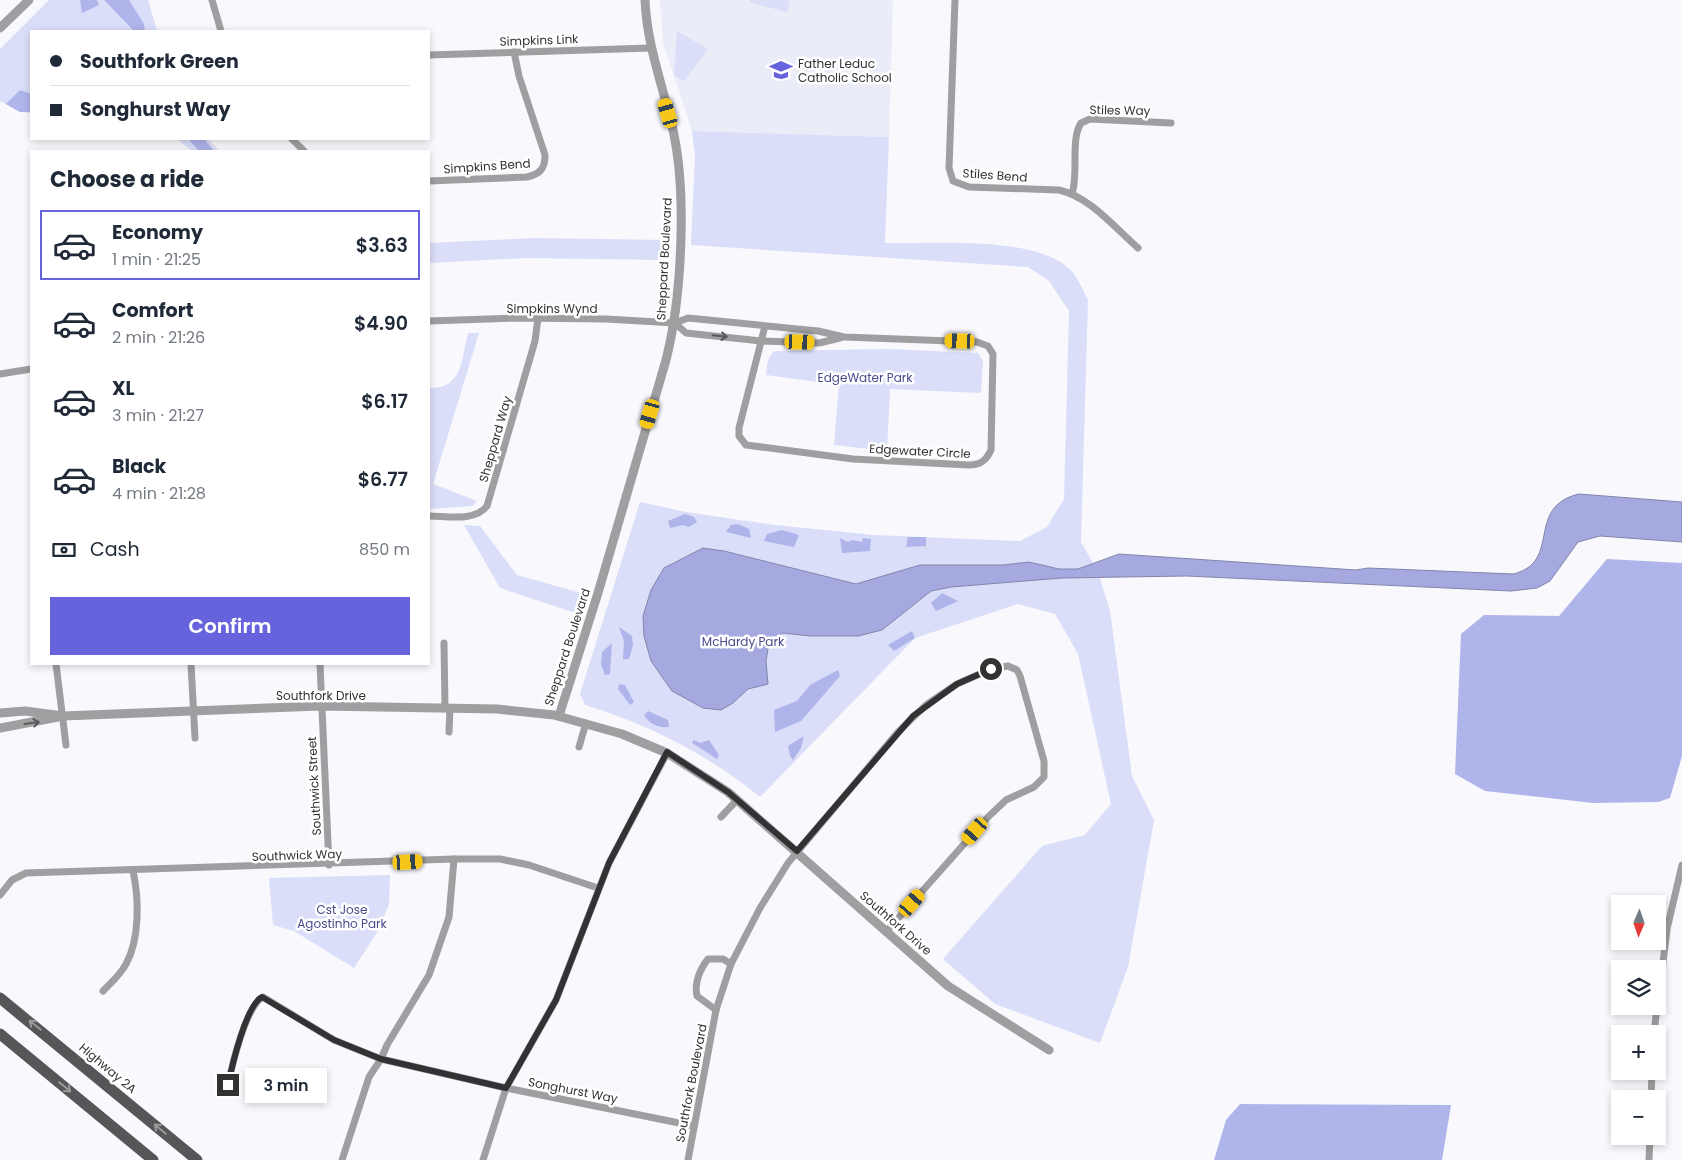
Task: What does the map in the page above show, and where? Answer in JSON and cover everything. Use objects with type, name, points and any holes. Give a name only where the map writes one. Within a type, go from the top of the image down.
[{"type":"main road","name":"Highway 2A","points":[[0,998],[197,1160]]},
{"type":"main road","points":[[0,1034],[153,1160]]},
{"type":"street","points":[[0,28],[29,0]]},
{"type":"street","points":[[212,0],[221,30]]},
{"type":"street","name":"Sheppard Boulevard","points":[[559,716],[598,593],[675,323],[679,255],[679,166],[673,130],[650,48],[645,0]]},
{"type":"street","name":"Stiles Bend","points":[[955,0],[950,176],[953,181],[963,186],[1058,190],[1072,194],[1082,199],[1138,248]]},
{"type":"street","name":"Simpkins Link","points":[[430,55],[650,48]]},
{"type":"street","name":"Simpkins Bend","points":[[430,181],[527,177],[537,175],[544,166],[545,155],[519,76],[514,52]]},
{"type":"street","name":"Stiles Way","points":[[1072,194],[1076,182],[1078,131],[1081,123],[1090,120],[1171,123]]},
{"type":"street","points":[[293,140],[303,150]]},
{"type":"street","name":"Simpkins Wynd","points":[[430,321],[538,318],[675,323]]},
{"type":"street","name":"Sheppard Way","points":[[430,516],[473,516],[483,512],[487,506],[535,341],[538,318]]},
{"type":"street","points":[[688,318],[818,331],[844,337],[819,342],[761,341],[686,333],[675,323],[688,318]]},
{"type":"street","name":"Edgewater Circle","points":[[765,326],[739,428],[739,436],[746,444],[853,459],[969,465],[984,460],[991,450],[994,361],[993,354],[988,346],[977,342],[844,337]]},
{"type":"street","points":[[0,374],[30,369]]},
{"type":"street","points":[[444,643],[449,732]]},
{"type":"street","points":[[56,665],[66,745]]},
{"type":"street","points":[[191,665],[195,738]]},
{"type":"street","name":"Southwick Street","points":[[320,665],[329,865]]},
{"type":"street","name":"Southfork Boulevard","points":[[688,1160],[716,1010],[731,964],[760,908],[797,851],[898,732],[926,705],[957,684],[991,669],[1003,666],[1017,670],[1044,761],[1044,777],[1034,787],[1006,800],[988,817],[886,932]]},
{"type":"street","name":"Southfork Drive","points":[[0,713],[25,711],[63,716],[322,706],[517,710],[559,716],[622,734],[667,752],[738,800],[948,986],[1049,1050]]},
{"type":"street","name":"Southfork Drive","points":[[0,728],[63,716]]},
{"type":"street","points":[[578,748],[586,723]]},
{"type":"street","points":[[483,1160],[506,1088],[556,1000],[609,863],[667,752]]},
{"type":"street","points":[[721,817],[738,800]]},
{"type":"street","points":[[342,1160],[368,1077],[381,1059],[387,1045],[428,975],[449,917],[454,859]]},
{"type":"street","name":"Southwick Way","points":[[0,895],[12,880],[26,873],[329,865],[454,859],[500,860],[529,865],[598,888]]},
{"type":"street","points":[[1663,960],[1667,929],[1682,865]]},
{"type":"street","points":[[104,991],[126,964],[133,943],[136,909],[133,871]]},
{"type":"street","name":"Southfork Boulevard","points":[[716,1010],[697,996],[698,978],[702,966],[708,959],[723,959],[731,964]]},
{"type":"street","name":"Songhurst Way","points":[[228,1085],[232,1062],[241,1034],[256,1000],[262,997],[334,1040],[381,1059],[506,1088],[694,1126]]},
{"type":"street","points":[[1649,1160],[1650,1145]]},
{"type":"shaded area","points":[[80,0],[97,0],[99,5],[82,13]]},
{"type":"shaded area","points":[[104,0],[129,0],[144,24],[145,30],[133,30]]},
{"type":"shaded area","name":"Father Leduc Catholic School","points":[[660,0],[893,0],[889,137],[692,131],[663,43]]},
{"type":"shaded area","points":[[20,90],[30,94],[30,112],[20,112],[6,104]]},
{"type":"shaded area","points":[[189,140],[205,140],[213,150],[198,150]]},
{"type":"shaded area","points":[[1579,494],[1682,502],[1682,542],[1600,536],[1578,542],[1550,581],[1537,588],[1511,591],[1187,576],[1062,578],[951,587],[931,591],[882,630],[858,636],[810,636],[783,633],[769,643],[766,661],[768,684],[748,689],[733,703],[721,710],[703,708],[672,691],[651,661],[644,636],[643,616],[651,590],[664,568],[703,548],[724,551],[856,584],[920,565],[1003,565],[1029,562],[1059,569],[1078,569],[1119,554],[1356,570],[1368,568],[1513,574],[1528,568],[1537,558],[1547,522],[1553,510],[1562,501]]},
{"type":"shaded area","points":[[685,514],[694,517],[697,522],[689,527],[683,525],[670,528],[668,521]]},
{"type":"shaded area","points":[[738,524],[749,529],[751,538],[726,532],[731,525]]},
{"type":"shaded area","points":[[782,530],[799,535],[794,547],[764,541],[767,534]]},
{"type":"shaded area","points":[[908,537],[926,537],[926,546],[906,547]]},
{"type":"shaded area","points":[[840,538],[848,542],[852,540],[862,542],[863,538],[871,539],[870,551],[842,553]]},
{"type":"shaded area","points":[[1607,559],[1682,563],[1682,756],[1670,798],[1658,802],[1593,803],[1485,791],[1455,774],[1461,634],[1484,615],[1559,616]]},
{"type":"shaded area","points":[[942,593],[958,601],[936,611],[931,603]]},
{"type":"shaded area","points":[[619,627],[632,636],[633,645],[629,659],[623,659],[624,641]]},
{"type":"shaded area","points":[[912,631],[915,638],[894,651],[888,645]]},
{"type":"shaded area","points":[[612,643],[610,674],[605,675],[601,664],[602,652]]},
{"type":"shaded area","points":[[838,670],[840,676],[801,721],[775,732],[774,710],[797,701],[810,685]]},
{"type":"shaded area","points":[[619,684],[625,685],[634,702],[630,705],[618,689]]},
{"type":"shaded area","points":[[648,711],[668,720],[669,727],[662,727],[651,723],[644,715]]},
{"type":"shaded area","points":[[804,736],[801,748],[793,760],[788,746]]},
{"type":"shaded area","points":[[694,740],[700,743],[709,740],[719,755],[717,759],[692,743]]},
{"type":"shaded area","points":[[1240,1104],[1451,1105],[1442,1160],[1214,1160],[1226,1120]]},
{"type":"green space","points":[[49,0],[148,0],[157,30],[30,30],[30,113],[20,112],[0,101],[0,49]]},
{"type":"green space","points":[[750,0],[790,1],[787,12],[749,2]]},
{"type":"green space","points":[[677,31],[708,49],[684,81],[674,76]]},
{"type":"green space","name":"McHardy Park","points":[[692,131],[889,137],[885,243],[978,244],[1027,249],[1048,256],[1069,268],[1076,276],[1088,300],[1081,542],[1098,572],[1110,611],[1132,776],[1154,820],[1128,967],[1100,1043],[995,1004],[943,959],[1042,846],[1085,835],[1111,804],[1078,654],[1055,614],[1018,604],[915,638],[760,797],[719,767],[677,742],[632,722],[585,705],[580,694],[640,502],[686,512],[775,525],[874,535],[1020,541],[1047,527],[1064,499],[1069,311],[1049,281],[1028,267],[691,245],[695,156]]},
{"type":"green space","points":[[178,140],[209,140],[218,150],[191,150]]},
{"type":"green space","points":[[535,238],[667,240],[665,260],[527,258],[430,263],[430,243]]},
{"type":"green space","points":[[468,333],[479,333],[433,484],[477,501],[473,506],[430,509],[430,388],[448,384],[459,371]]},
{"type":"green space","name":"EdgeWater Park","points":[[888,349],[978,353],[983,361],[981,393],[890,389],[887,451],[834,445],[839,385],[766,375],[769,358],[775,351]]},
{"type":"green space","points":[[464,525],[480,526],[517,575],[588,595],[582,615],[500,588]]},
{"type":"green space","name":"Cst Jose Agostinho Park","points":[[390,875],[389,904],[378,931],[354,968],[294,931],[273,925],[269,878]]},
{"type":"place","name":"Father Leduc Catholic School","points":[[781,70]]},
{"type":"route","points":[[228,1085],[232,1062],[241,1034],[256,1000],[262,997],[334,1040],[381,1059],[506,1088],[556,1000],[609,863],[667,752],[728,792],[797,851],[913,716],[957,684],[991,669]]}]
